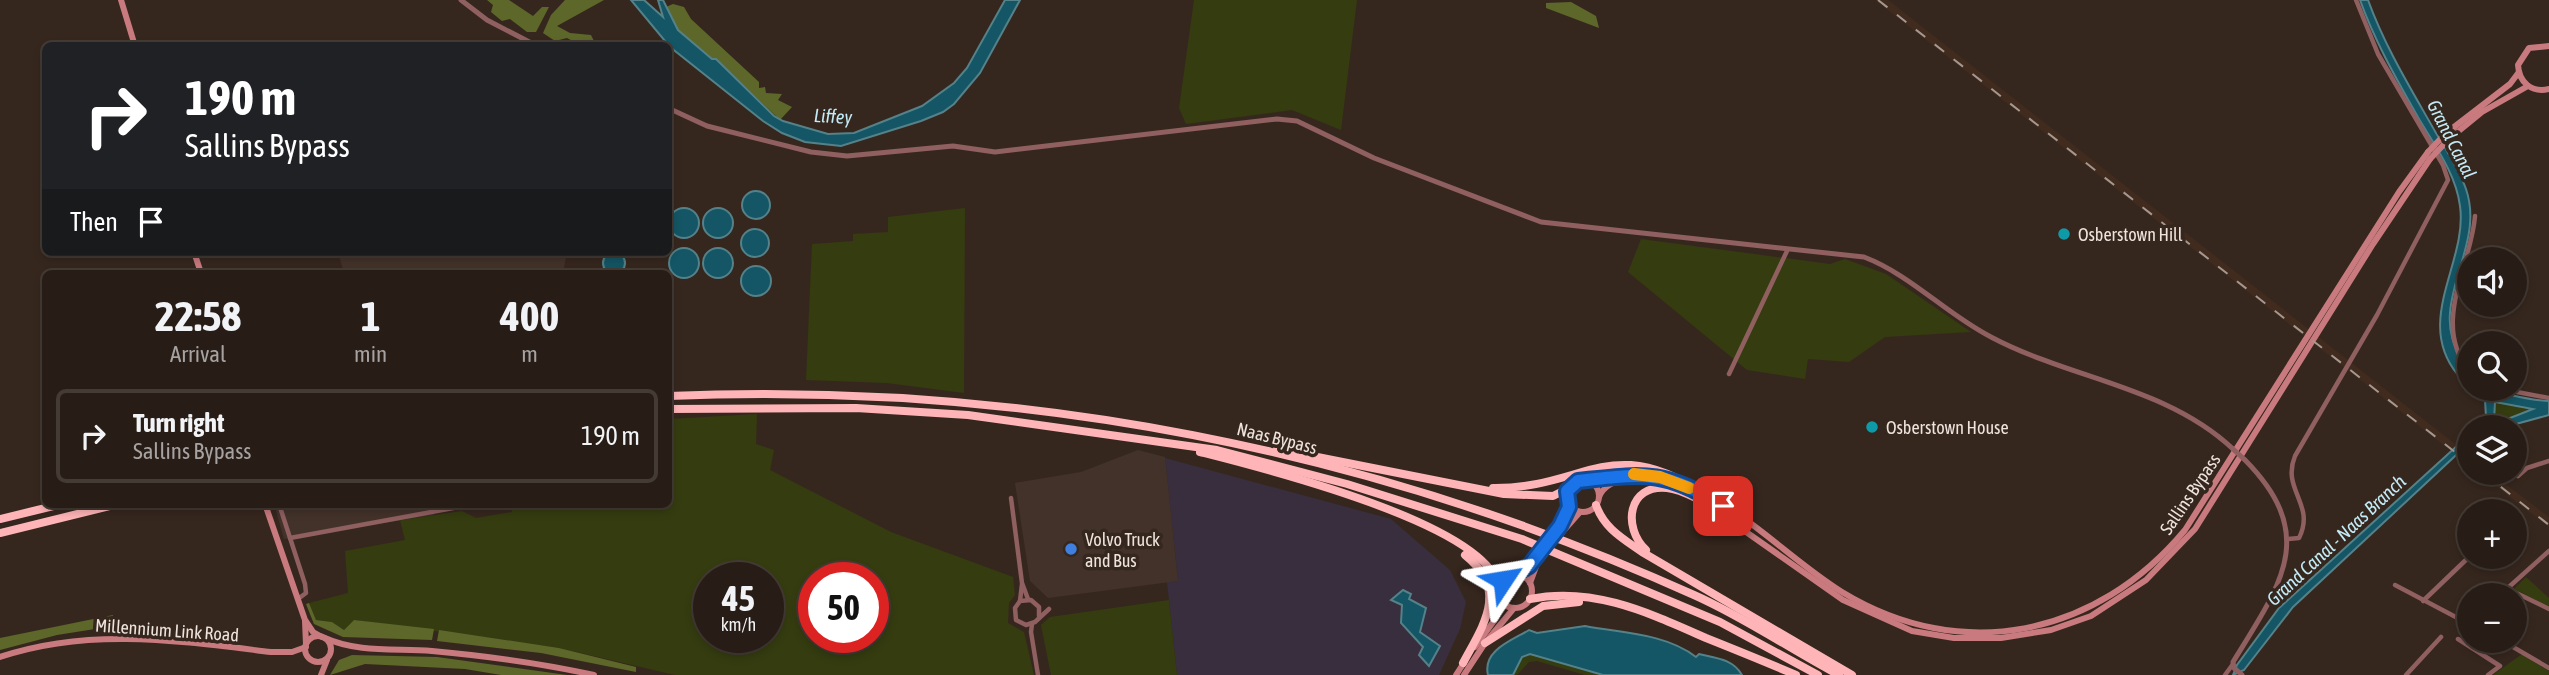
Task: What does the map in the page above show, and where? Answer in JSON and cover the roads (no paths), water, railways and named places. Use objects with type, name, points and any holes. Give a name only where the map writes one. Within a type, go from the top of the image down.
[{"type":"highway","name":"Naas Bypass","points":[[672,396],[856,394],[1041,409],[1171,428],[1419,490],[1498,515],[1697,596],[1839,675]]},
{"type":"highway","name":"Naas Bypass","points":[[672,409],[767,407],[912,411],[1076,428],[1217,450],[1334,481],[1522,539],[1720,622],[1818,675]]},
{"type":"highway","points":[[1144,440],[1279,472],[1340,491],[1448,537],[1491,569],[1499,587]]},
{"type":"highway","points":[[1232,443],[1288,451],[1504,494],[1553,496],[1569,488]]},
{"type":"highway","points":[[1473,488],[1540,485],[1592,467],[1633,464],[1669,473],[1705,499]]},
{"type":"highway","points":[[1662,563],[1638,542],[1632,532],[1630,520],[1636,502],[1650,490],[1668,488],[1705,499]]},
{"type":"highway","points":[[1597,501],[1604,521],[1615,533],[1852,675]]},
{"type":"highway","points":[[0,519],[45,508]]},
{"type":"highway","points":[[0,533],[102,508]]},
{"type":"highway","points":[[1435,531],[1479,568],[1490,595],[1486,621],[1463,663]]},
{"type":"highway","points":[[1530,599],[1560,595],[1607,601],[1651,613],[1796,675]]},
{"type":"highway","points":[[1485,643],[1544,606],[1571,601],[1607,601]]},
{"type":"main road","points":[[121,0],[134,42]]},
{"type":"main road","name":"Sallins Bypass","points":[[1597,501],[1612,483],[1651,479],[1679,487],[1705,499],[1840,590],[1891,617],[1941,630],[2008,632],[2059,620],[2089,608],[2147,571],[2185,530],[2399,192],[2447,136],[2510,84],[2519,72],[2520,58],[2529,48],[2549,46]]},
{"type":"main road","points":[[2519,72],[2528,86],[2536,90],[2549,89]]},
{"type":"main road","name":"Sallins Bypass","points":[[2447,136],[2528,86]]},
{"type":"main road","name":"Sallins Bypass","points":[[1586,480],[1630,474],[1650,475],[1705,499]]},
{"type":"main road","points":[[1455,675],[1496,618],[1502,600],[1499,587],[1506,577],[1535,562],[1562,528],[1580,512],[1589,510],[1597,501],[1595,486],[1586,480],[1574,482],[1569,488],[1569,507],[1562,528]]},
{"type":"main road","points":[[1567,501],[1580,512]]},
{"type":"main road","points":[[266,508],[297,599],[313,632],[349,647],[469,654],[531,662],[594,675]]},
{"type":"main road","points":[[1502,600],[1514,607],[1523,606],[1530,599],[1530,583],[1535,562]]},
{"type":"main road","points":[[1514,575],[1523,576],[1530,583]]},
{"type":"main road","points":[[1464,675],[1514,607]]},
{"type":"main road","points":[[305,620],[306,646],[319,675]]},
{"type":"main road","name":"Millennium Link Road","points":[[0,657],[52,644],[108,637],[292,652],[312,660]]},
{"type":"main road","points":[[306,646],[311,638],[324,637]]},
{"type":"main road","points":[[319,675],[331,647],[324,637]]},
{"type":"main road","name":"Millennium Link Road","points":[[292,652],[306,646]]},
{"type":"main road","points":[[312,660],[349,647]]},
{"type":"street","points":[[461,0],[487,20],[529,42]]},
{"type":"street","points":[[2288,539],[2299,538],[2305,519],[2305,510],[2290,473],[2295,456],[2377,315],[2448,180],[2443,165],[2378,54],[2356,0]]},
{"type":"street","points":[[672,110],[707,126],[793,149],[847,156],[933,146],[995,152],[1268,120],[1297,121],[1374,158],[1541,222],[1787,251],[1848,254],[1878,263],[1988,336],[2185,412],[2214,432],[2245,460],[2276,497],[2288,539],[2284,567],[2271,598],[2233,666],[2225,675]]},
{"type":"street","points":[[2457,348],[2453,312],[2475,216]]},
{"type":"street","points":[[1729,374],[1787,251]]},
{"type":"street","points":[[2527,394],[2549,398]]},
{"type":"street","points":[[2527,468],[2549,461]]},
{"type":"street","points":[[1011,498],[1022,583],[1028,599],[1039,607],[1049,609],[1032,624],[1038,675]]},
{"type":"street","points":[[280,508],[306,593],[297,599]]},
{"type":"street","points":[[290,538],[453,508]]},
{"type":"street","points":[[2514,583],[2549,551]]},
{"type":"street","points":[[2423,601],[2457,568]]},
{"type":"street","points":[[1022,583],[1020,601],[1014,616],[1031,632]]},
{"type":"street","points":[[2395,585],[2457,618]]},
{"type":"street","points":[[2527,598],[2549,609]]},
{"type":"street","points":[[1020,601],[1028,599]]},
{"type":"street","points":[[1039,607],[1039,616]]},
{"type":"street","points":[[1023,625],[1032,624]]},
{"type":"street","points":[[2406,675],[2441,637]]},
{"type":"street","points":[[2527,652],[2549,668]]},
{"type":"street","points":[[2480,653],[2500,666]]},
{"type":"street","points":[[2488,675],[2505,662]]},
{"type":"street","points":[[2233,666],[2242,675]]},
{"type":"water","points":[[631,0],[644,0],[663,17],[658,0],[663,0],[678,30],[712,59],[716,59],[774,116],[828,134],[854,133],[922,106],[954,83],[967,68],[1005,0],[1020,0],[980,73],[954,104],[921,121],[841,146],[805,142],[782,133],[672,49],[672,42],[666,42]]},
{"type":"water","points":[[2360,0],[2368,0],[2390,51],[2460,174],[2470,205],[2466,247],[2457,247],[2460,206],[2454,183],[2379,46]]},
{"type":"water","points":[[756,191],[766,195],[770,205],[766,215],[756,219],[746,215],[742,205],[746,195]]},
{"type":"water","points":[[718,208],[724,209],[732,217],[732,229],[724,237],[718,238],[712,237],[704,229],[703,223],[704,217],[712,209]]},
{"type":"water","points":[[678,209],[690,209],[698,217],[698,229],[690,237],[678,237],[672,231],[672,215]]},
{"type":"water","points":[[755,229],[765,233],[769,243],[765,253],[755,257],[745,253],[741,243],[745,233]]},
{"type":"water","points":[[718,248],[724,249],[732,257],[732,269],[724,277],[718,278],[712,277],[704,269],[703,263],[704,257],[712,249]]},
{"type":"water","points":[[2457,248],[2457,280],[2452,297],[2450,325],[2457,351],[2457,373],[2445,355],[2440,334],[2445,291]]},
{"type":"water","points":[[678,249],[690,249],[698,257],[698,269],[690,277],[678,277],[670,269],[670,257]]},
{"type":"water","points":[[606,256],[622,256],[622,270],[606,270],[604,267]]},
{"type":"water","points":[[756,266],[762,267],[770,275],[770,287],[762,295],[756,296],[750,295],[742,287],[741,281],[742,275],[750,267]]},
{"type":"water","points":[[2527,399],[2549,401],[2549,415],[2527,421],[2527,415],[2518,415],[2533,409],[2495,402],[2494,415],[2486,415],[2485,401],[2527,401]]},
{"type":"water","points":[[2457,446],[2457,454],[2293,607],[2244,670],[2233,675],[2237,665],[2279,608]]},
{"type":"water","points":[[1403,590],[1411,594],[1409,599],[1426,608],[1420,632],[1440,646],[1429,666],[1419,655],[1423,647],[1401,623],[1402,605],[1391,600]]},
{"type":"water","points":[[1585,626],[1656,638],[1696,657],[1699,654],[1724,660],[1742,675],[1603,675],[1530,654],[1522,657],[1513,675],[1488,675],[1487,666],[1494,652],[1529,630],[1537,633]]},
{"type":"railway","points":[[1878,0],[2457,454]]},
{"type":"railway","points":[[2498,485],[2549,525]]},
{"type":"place","name":"Osberstown Hill","points":[[2064,234]]},
{"type":"place","name":"Osberstown House","points":[[1872,427]]},
{"type":"place","name":"Volvo Truck and Bus","points":[[1071,549]]},
{"type":"water label","name":"Liffey","points":[[833,116]]},
{"type":"water label","name":"Grand Canal","points":[[2452,139]]},
{"type":"water label","name":"Grand Canal - Naas Branch","points":[[2336,540]]}]
